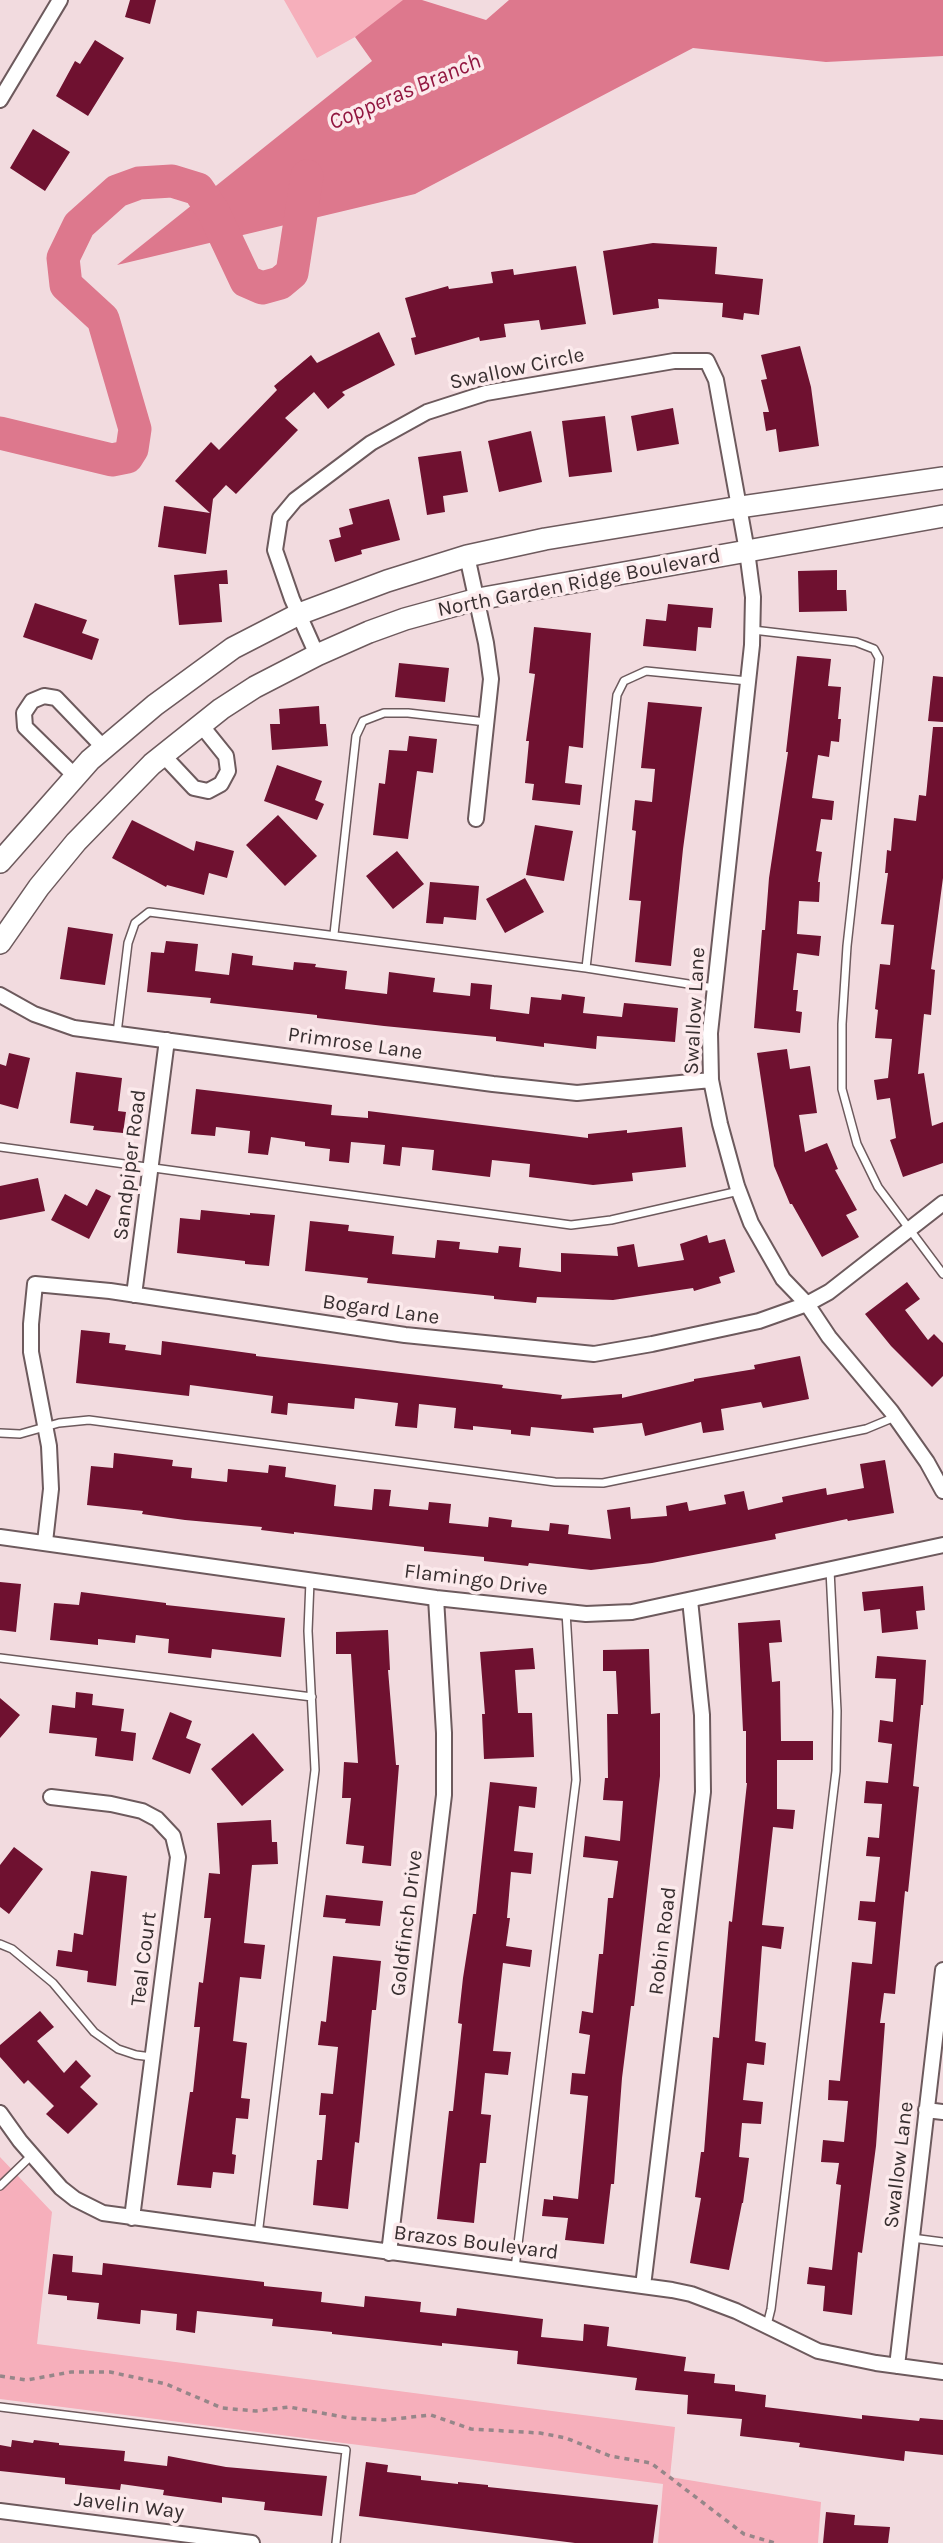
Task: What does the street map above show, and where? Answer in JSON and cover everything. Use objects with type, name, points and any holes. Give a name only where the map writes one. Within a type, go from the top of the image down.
[{"type":"main road","name":"North Garden Ridge Boulevard","points":[[0,862],[75,776],[155,705],[233,648],[299,614],[387,581],[467,556],[545,539],[943,478]]},
{"type":"main road","name":"North Garden Ridge Boulevard","points":[[0,943],[39,887],[76,842],[163,755],[255,687],[317,655],[405,620],[478,599],[943,516]]},
{"type":"street","points":[[0,100],[60,0]]},
{"type":"street","name":"Swallow Circle","points":[[317,655],[275,550],[280,518],[295,500],[371,443],[405,422],[486,393],[674,361],[707,361],[716,380],[747,551]]},
{"type":"street","name":"Swallow Lane","points":[[747,551],[753,597],[752,630],[710,1033],[711,1080],[720,1124],[751,1223],[783,1279],[807,1304],[829,1337],[895,1417],[927,1462],[943,1491]]},
{"type":"street","points":[[467,556],[478,599],[491,679],[476,819]]},
{"type":"street","points":[[75,776],[25,727],[24,713],[32,701],[44,696],[57,698],[104,748]]},
{"type":"street","points":[[163,755],[194,788],[208,791],[221,784],[228,771],[226,756],[201,725]]},
{"type":"street","name":"Primrose Lane","points":[[0,995],[34,1013],[74,1028],[480,1082],[577,1093],[711,1080]]},
{"type":"street","name":"Sandpiper Road","points":[[134,1295],[167,1040]]},
{"type":"street","name":"Bogard Lane","points":[[45,1542],[51,1489],[49,1446],[31,1352],[35,1284],[134,1295],[405,1335],[594,1354],[652,1345],[759,1321],[807,1304],[829,1292],[943,1203]]},
{"type":"street","name":"Flamingo Drive","points":[[0,1537],[436,1598],[586,1614],[632,1612],[943,1545]]},
{"type":"street","name":"Goldfinch Drive","points":[[389,2253],[444,1795],[444,1733],[436,1598]]},
{"type":"street","name":"Robin Road","points":[[643,2286],[703,1792],[702,1715],[690,1600]]},
{"type":"street","name":"Teal Court","points":[[51,1797],[111,1804],[142,1811],[157,1819],[173,1836],[178,1857],[132,2218]]},
{"type":"street","name":"Swallow Lane","points":[[897,2366],[943,1978]]},
{"type":"street","points":[[926,2110],[943,2112]]},
{"type":"street","name":"Brazos Boulevard","points":[[0,2113],[20,2141],[61,2188],[75,2199],[103,2213],[691,2294],[818,2351],[943,2372]]},
{"type":"street","name":"Brazos Boulevard","points":[[0,2128],[20,2141]]},
{"type":"street","name":"Javelin Way","points":[[0,2511],[252,2543]]},
{"type":"lane","points":[[752,630],[856,642],[874,649],[879,658],[847,946],[842,1024],[842,1089],[857,1144],[878,1187],[943,1274]]},
{"type":"lane","points":[[586,968],[617,695],[624,681],[646,671],[748,681]]},
{"type":"lane","points":[[334,934],[356,736],[363,721],[384,713],[408,713],[486,722]]},
{"type":"lane","points":[[117,1034],[128,943],[135,923],[149,912],[334,934],[714,988]]},
{"type":"lane","points":[[0,1147],[571,1225],[611,1220],[739,1191]]},
{"type":"lane","points":[[0,1433],[20,1434],[45,1426],[89,1420],[555,1482],[603,1483],[866,1429],[895,1417]]},
{"type":"lane","points":[[766,2326],[771,2309],[836,1771],[838,1711],[830,1570]]},
{"type":"lane","points":[[258,2235],[315,1770],[307,1631],[310,1580]]},
{"type":"lane","points":[[515,2269],[576,1780],[566,1612]]},
{"type":"lane","points":[[0,1658],[312,1697]]},
{"type":"lane","points":[[0,1944],[12,1949],[53,1983],[94,2032],[118,2049],[153,2057]]},
{"type":"lane","points":[[0,2186],[32,2155]]},
{"type":"lane","points":[[911,2238],[943,2242]]},
{"type":"lane","points":[[0,2407],[346,2450],[337,2543]]},
{"type":"path","points":[[0,2376],[27,2380],[71,2372],[110,2372],[166,2384],[222,2407],[256,2411],[289,2407],[349,2418],[384,2420],[431,2415],[471,2429],[530,2432],[566,2438],[610,2456],[651,2463],[744,2534],[775,2543]]},
{"type":"shaded area","points":[[284,0],[422,0],[317,58]]},
{"type":"shaded area","points":[[0,2157],[52,2212],[37,2344],[675,2427],[670,2477],[821,2502],[818,2543],[658,2543],[663,2484],[0,2399]]},
{"type":"water","points":[[403,0],[422,0],[486,20],[509,0],[943,0],[943,56],[826,62],[693,48],[415,194],[117,265],[372,61],[355,37]]},
{"type":"building","points":[[130,0],[156,0],[150,24],[125,17]]},
{"type":"building","points":[[95,40],[124,58],[88,116],[56,96],[75,61],[80,64]]},
{"type":"building","points":[[33,129],[70,152],[45,191],[10,168]]},
{"type":"building","points":[[653,243],[717,247],[715,274],[763,279],[759,315],[744,313],[743,320],[722,317],[723,303],[658,299],[659,308],[613,315],[603,251]]},
{"type":"building","points":[[576,266],[586,324],[541,330],[539,320],[504,324],[506,337],[480,341],[479,337],[415,355],[411,338],[416,337],[405,298],[448,286],[449,289],[493,283],[491,272],[513,269],[514,275]]},
{"type":"building","points":[[379,332],[395,365],[342,392],[345,395],[328,409],[314,392],[285,418],[298,430],[236,494],[226,485],[213,499],[206,554],[158,547],[164,506],[210,513],[175,481],[211,442],[219,450],[277,390],[274,386],[311,355],[317,363]]},
{"type":"building","points":[[800,346],[811,387],[819,446],[779,452],[776,429],[766,431],[763,412],[769,412],[761,380],[767,379],[761,355]]},
{"type":"building","points":[[673,408],[679,444],[637,451],[631,416]]},
{"type":"building","points":[[605,416],[612,472],[569,477],[562,421]]},
{"type":"building","points":[[531,431],[542,482],[499,492],[488,441]]},
{"type":"building","points":[[461,451],[468,492],[443,496],[445,512],[427,515],[418,457]]},
{"type":"building","points":[[389,499],[400,540],[361,550],[362,554],[335,562],[329,540],[341,537],[339,528],[353,524],[349,509]]},
{"type":"building","points":[[227,570],[228,584],[219,584],[222,622],[179,625],[174,575]]},
{"type":"building","points":[[837,570],[837,590],[846,590],[847,611],[799,612],[798,571]]},
{"type":"building","points":[[35,603],[87,620],[82,633],[99,639],[92,660],[23,637]]},
{"type":"building","points":[[668,604],[713,608],[711,628],[698,627],[696,651],[643,646],[646,619],[666,621]]},
{"type":"building","points":[[534,627],[591,633],[583,748],[569,746],[565,783],[582,785],[580,805],[532,800],[534,784],[525,783],[529,741],[526,741],[535,674],[529,673]]},
{"type":"building","points":[[797,656],[831,659],[828,686],[841,687],[839,742],[831,741],[829,757],[818,755],[812,798],[834,801],[832,820],[821,819],[816,851],[822,852],[818,882],[819,902],[799,901],[797,934],[821,936],[819,956],[797,953],[793,990],[798,990],[796,1011],[802,1012],[800,1033],[754,1028],[762,930],[765,930],[769,878],[788,752]]},
{"type":"building","points":[[399,663],[449,668],[445,702],[395,697]]},
{"type":"building","points":[[933,676],[943,677],[943,722],[928,721]]},
{"type":"building","points":[[648,702],[702,707],[671,966],[635,962],[641,901],[629,900],[636,831],[632,830],[635,800],[652,802],[655,769],[641,768]]},
{"type":"building","points":[[319,706],[320,724],[326,724],[328,746],[272,750],[270,724],[280,724],[279,709]]},
{"type":"building","points":[[933,727],[943,727],[943,878],[931,969],[935,970],[931,1015],[924,1014],[918,1074],[924,1073],[932,1126],[943,1122],[943,1163],[903,1177],[890,1140],[896,1138],[890,1098],[877,1100],[874,1080],[888,1078],[892,1039],[875,1038],[878,1010],[875,1009],[880,964],[890,965],[894,925],[881,924],[888,873],[885,873],[887,850],[891,851],[894,818],[916,821],[919,795],[926,796]]},
{"type":"building","points":[[409,736],[437,739],[433,773],[417,771],[408,839],[373,835],[379,783],[385,784],[389,750],[407,751]]},
{"type":"building","points":[[277,765],[322,781],[315,800],[324,804],[317,820],[264,801]]},
{"type":"building","points":[[278,815],[317,856],[285,886],[246,845]]},
{"type":"building","points":[[132,820],[194,851],[196,841],[234,851],[227,878],[209,873],[204,895],[167,885],[166,887],[112,858]]},
{"type":"building","points":[[535,825],[573,831],[564,881],[526,875]]},
{"type":"building","points":[[397,851],[424,884],[393,909],[366,876]]},
{"type":"building","points":[[525,878],[544,912],[505,933],[486,899]]},
{"type":"building","points":[[430,882],[479,886],[476,920],[444,917],[443,924],[426,923]]},
{"type":"building","points":[[68,927],[113,934],[105,985],[60,979]]},
{"type":"building","points":[[166,941],[198,944],[195,971],[229,975],[232,953],[253,956],[252,965],[293,970],[294,962],[347,971],[345,989],[387,994],[389,972],[435,978],[433,992],[470,996],[471,983],[492,985],[490,1009],[529,1014],[531,997],[561,1000],[562,994],[585,997],[583,1013],[622,1017],[624,1003],[678,1008],[675,1042],[597,1036],[596,1049],[544,1043],[544,1047],[496,1041],[496,1037],[317,1018],[317,1015],[210,1003],[211,998],[147,992],[151,952],[164,953]]},
{"type":"building","points":[[787,1049],[790,1069],[810,1066],[817,1113],[799,1115],[805,1152],[827,1143],[838,1169],[835,1170],[857,1210],[846,1215],[859,1237],[822,1257],[790,1204],[774,1166],[757,1053]]},
{"type":"building","points":[[9,1053],[30,1058],[18,1109],[0,1104],[0,1064],[6,1066]]},
{"type":"building","points":[[76,1072],[122,1078],[118,1111],[126,1112],[123,1133],[93,1130],[94,1126],[70,1123]]},
{"type":"building","points":[[196,1089],[332,1105],[331,1115],[368,1118],[368,1111],[588,1138],[588,1134],[682,1127],[686,1167],[632,1173],[633,1181],[593,1185],[529,1177],[530,1164],[492,1160],[490,1177],[432,1170],[434,1150],[402,1147],[400,1166],[383,1164],[385,1145],[351,1142],[349,1163],[329,1161],[330,1149],[271,1137],[268,1155],[248,1153],[250,1131],[216,1127],[215,1136],[191,1134]]},
{"type":"building","points":[[38,1178],[45,1211],[0,1220],[0,1186]]},
{"type":"building","points":[[96,1189],[111,1196],[89,1239],[51,1220],[65,1194],[87,1206]]},
{"type":"building","points":[[201,1210],[275,1215],[269,1266],[177,1253],[180,1218],[200,1220]]},
{"type":"building","points":[[310,1221],[349,1225],[348,1231],[394,1236],[392,1254],[435,1258],[437,1240],[460,1242],[459,1249],[498,1253],[499,1246],[521,1248],[519,1267],[561,1272],[561,1253],[618,1256],[617,1247],[634,1244],[638,1267],[684,1260],[680,1244],[707,1235],[709,1243],[725,1239],[735,1272],[719,1277],[721,1283],[694,1291],[693,1288],[613,1300],[537,1297],[536,1303],[494,1299],[494,1296],[367,1283],[368,1278],[305,1271]]},
{"type":"building","points":[[907,1282],[920,1299],[905,1310],[928,1340],[934,1334],[943,1343],[943,1376],[932,1387],[891,1346],[865,1314]]},
{"type":"building","points":[[81,1330],[110,1333],[109,1343],[126,1345],[125,1350],[161,1355],[162,1341],[256,1356],[503,1385],[502,1388],[562,1395],[561,1399],[622,1394],[622,1398],[694,1379],[755,1369],[754,1365],[800,1356],[809,1399],[763,1408],[761,1402],[721,1409],[724,1430],[703,1433],[701,1422],[645,1436],[642,1423],[593,1428],[594,1433],[531,1427],[530,1436],[511,1434],[511,1430],[473,1426],[473,1430],[454,1428],[456,1408],[419,1404],[417,1428],[395,1426],[398,1403],[355,1398],[354,1409],[288,1403],[287,1415],[271,1413],[273,1396],[190,1385],[189,1396],[76,1383]]},
{"type":"building","points":[[114,1453],[173,1460],[172,1466],[192,1468],[191,1478],[227,1482],[228,1469],[268,1473],[269,1465],[286,1467],[285,1477],[336,1485],[334,1506],[372,1510],[374,1489],[391,1490],[389,1506],[428,1510],[429,1502],[451,1504],[449,1523],[488,1527],[489,1517],[512,1520],[511,1527],[549,1531],[550,1523],[569,1525],[568,1534],[611,1539],[607,1510],[630,1507],[631,1519],[667,1516],[666,1506],[687,1502],[689,1511],[726,1504],[724,1495],[744,1491],[748,1510],[783,1502],[782,1497],[826,1488],[827,1495],[864,1488],[860,1464],[885,1460],[894,1513],[848,1521],[847,1519],[775,1534],[776,1539],[652,1563],[591,1570],[529,1563],[528,1566],[484,1561],[484,1557],[424,1551],[424,1547],[261,1530],[262,1527],[185,1520],[142,1514],[143,1511],[87,1505],[91,1466],[113,1468]]},
{"type":"building","points":[[0,1582],[21,1584],[16,1632],[0,1630]]},
{"type":"building","points":[[923,1586],[925,1610],[916,1611],[918,1629],[882,1633],[880,1609],[864,1611],[862,1592]]},
{"type":"building","points":[[81,1592],[166,1605],[285,1618],[281,1657],[212,1649],[211,1658],[168,1653],[169,1639],[136,1635],[135,1643],[98,1639],[98,1645],[50,1640],[54,1603],[79,1605]]},
{"type":"building","points":[[780,1620],[782,1642],[769,1643],[772,1682],[780,1681],[781,1741],[813,1741],[813,1760],[777,1760],[777,1809],[795,1810],[793,1829],[773,1827],[762,1925],[784,1927],[781,1949],[762,1946],[755,2041],[766,2043],[764,2065],[747,2063],[743,2100],[763,2102],[761,2124],[742,2123],[739,2157],[749,2158],[729,2270],[690,2263],[701,2198],[695,2197],[701,2152],[704,2152],[713,2037],[719,2038],[729,1921],[732,1922],[747,1783],[738,1623]]},
{"type":"building","points":[[388,1630],[388,1670],[396,1765],[399,1765],[391,1866],[362,1863],[364,1846],[346,1844],[351,1798],[342,1798],[344,1762],[358,1763],[351,1654],[336,1654],[336,1632]]},
{"type":"building","points":[[533,1648],[535,1669],[515,1670],[518,1713],[532,1713],[534,1757],[484,1759],[482,1714],[485,1714],[480,1652]]},
{"type":"building","points":[[649,1649],[651,1714],[660,1713],[660,1776],[634,2006],[631,2006],[622,2078],[614,2184],[611,2184],[604,2244],[565,2240],[568,2218],[542,2216],[544,2199],[553,2200],[553,2196],[578,2199],[588,2096],[570,2094],[572,2073],[585,2074],[590,2035],[579,2033],[582,2011],[593,2013],[599,1954],[603,1954],[608,1898],[613,1898],[618,1861],[583,1857],[585,1836],[620,1841],[623,1801],[603,1800],[605,1778],[608,1778],[607,1714],[618,1714],[616,1671],[603,1671],[603,1650]]},
{"type":"building","points":[[877,1656],[926,1660],[913,1786],[919,1787],[908,1892],[905,1891],[895,1994],[884,1993],[880,2023],[885,2023],[876,2146],[862,2253],[858,2252],[852,2315],[823,2311],[825,2286],[807,2284],[809,2267],[832,2270],[841,2185],[836,2184],[839,2163],[821,2162],[823,2140],[844,2142],[848,2101],[828,2100],[829,2080],[840,2081],[852,1962],[872,1964],[876,1922],[858,1920],[860,1901],[875,1902],[880,1857],[866,1856],[868,1837],[879,1838],[882,1804],[864,1803],[866,1781],[888,1783],[892,1744],[878,1742],[880,1720],[893,1722],[896,1679],[875,1678]]},
{"type":"building","points":[[76,1692],[93,1694],[92,1705],[124,1709],[121,1731],[136,1733],[133,1761],[95,1756],[97,1738],[49,1733],[52,1705],[75,1708]]},
{"type":"building","points":[[0,1698],[20,1715],[0,1738]]},
{"type":"building","points":[[170,1712],[192,1721],[186,1738],[201,1744],[190,1774],[152,1759]]},
{"type":"building","points":[[253,1733],[284,1770],[242,1806],[211,1769]]},
{"type":"building","points":[[490,1782],[537,1787],[535,1808],[519,1806],[514,1851],[533,1853],[531,1874],[511,1872],[507,1918],[510,1918],[506,1946],[532,1950],[530,1967],[503,1963],[493,2051],[511,2052],[508,2075],[485,2073],[481,2114],[491,2115],[486,2163],[480,2163],[474,2223],[437,2219],[449,2111],[453,2111],[462,2024],[458,2023],[463,1978],[473,1914],[476,1914]]},
{"type":"building","points":[[271,1820],[272,1842],[277,1842],[278,1864],[252,1865],[244,1943],[265,1945],[261,1979],[240,1977],[233,2041],[247,2043],[241,2098],[250,2099],[248,2119],[236,2118],[232,2154],[236,2155],[234,2174],[213,2172],[211,2188],[177,2185],[190,2092],[193,2092],[200,2027],[194,2027],[199,1982],[203,1983],[211,1918],[204,1918],[209,1873],[220,1874],[217,1823]]},
{"type":"building","points":[[14,1847],[43,1869],[9,1914],[0,1907],[0,1865]]},
{"type":"building","points":[[91,1871],[127,1876],[116,1986],[87,1982],[88,1971],[56,1966],[58,1950],[72,1952],[74,1933],[83,1935]]},
{"type":"building","points":[[326,1895],[383,1901],[380,1926],[345,1923],[346,1919],[323,1917]]},
{"type":"building","points":[[333,1956],[381,1961],[376,2010],[372,2010],[359,2143],[355,2142],[348,2209],[313,2205],[317,2160],[322,2160],[326,2115],[319,2115],[321,2093],[333,2094],[338,2047],[318,2045],[321,2021],[326,2022]]},
{"type":"building","points":[[40,2011],[54,2027],[37,2041],[64,2073],[76,2060],[91,2076],[80,2087],[98,2104],[68,2134],[46,2114],[54,2106],[28,2080],[24,2084],[0,2057],[0,2045]]},
{"type":"building","points":[[53,2254],[73,2256],[72,2272],[102,2275],[103,2263],[264,2282],[264,2286],[322,2292],[321,2302],[364,2307],[365,2296],[421,2302],[420,2312],[456,2316],[457,2308],[543,2319],[541,2337],[583,2341],[584,2324],[609,2327],[607,2346],[686,2357],[684,2371],[715,2374],[714,2383],[735,2385],[735,2391],[766,2395],[765,2407],[862,2419],[862,2415],[919,2421],[920,2418],[943,2420],[943,2455],[905,2451],[904,2461],[799,2447],[800,2443],[740,2436],[742,2419],[687,2414],[688,2395],[635,2390],[637,2378],[517,2364],[518,2351],[332,2334],[272,2326],[273,2319],[197,2311],[195,2333],[176,2330],[177,2314],[141,2310],[140,2324],[97,2319],[99,2303],[67,2300],[67,2296],[48,2294]]},
{"type":"building","points":[[12,2440],[33,2443],[34,2440],[125,2451],[124,2461],[167,2466],[168,2456],[226,2467],[327,2476],[322,2516],[264,2510],[265,2502],[222,2497],[222,2503],[163,2495],[164,2490],[121,2484],[120,2490],[65,2484],[65,2478],[0,2471],[0,2445],[11,2447]]},
{"type":"building","points":[[366,2462],[388,2465],[387,2472],[421,2476],[421,2480],[658,2505],[653,2543],[575,2543],[359,2516]]},
{"type":"building","points":[[826,2512],[855,2515],[854,2525],[890,2527],[888,2543],[823,2543]]},
{"type":"waterway","name":"Copperas Branch","points":[[0,433],[112,460],[127,457],[132,449],[135,429],[103,319],[66,285],[63,258],[79,225],[117,191],[139,183],[172,181],[198,189],[213,211],[246,281],[262,288],[280,283],[292,273],[307,176]]}]
